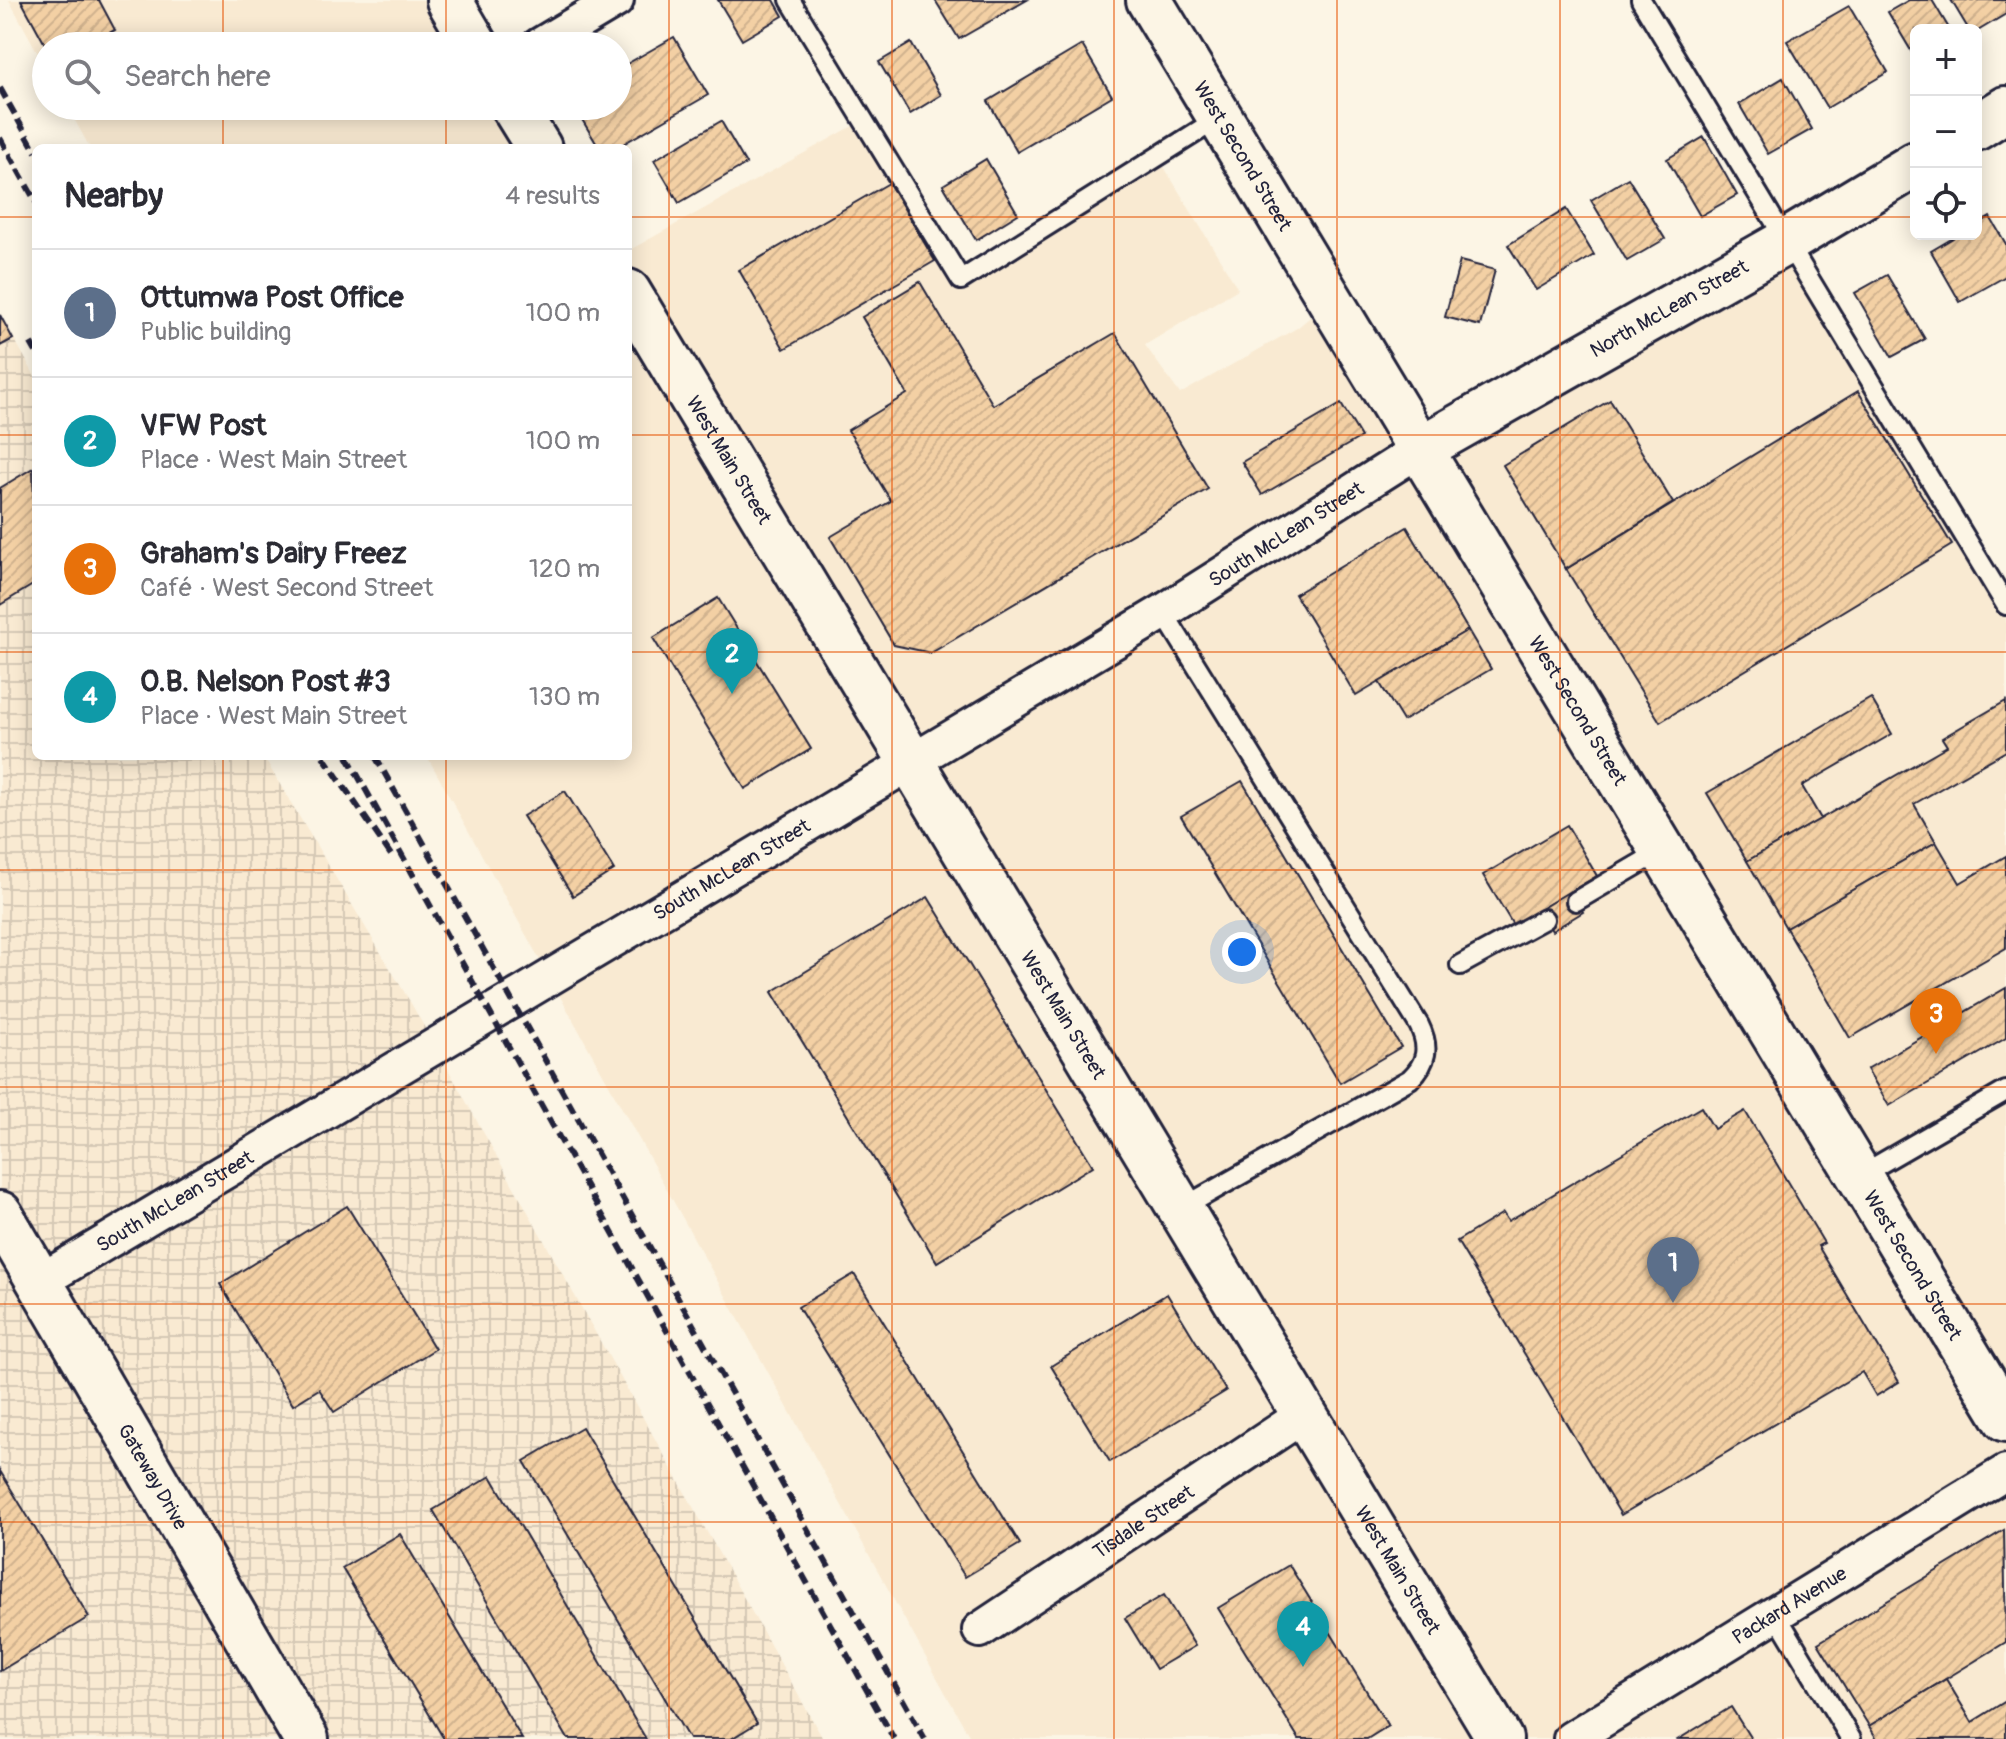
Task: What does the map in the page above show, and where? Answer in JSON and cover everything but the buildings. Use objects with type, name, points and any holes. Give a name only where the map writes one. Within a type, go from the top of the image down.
[{"type":"main road","points":[[449,0],[468,32]]},
{"type":"main road","name":"West Second Street","points":[[1149,0],[2006,1419]]},
{"type":"main road","points":[[1982,124],[2006,109]]},
{"type":"main road","points":[[522,120],[537,144]]},
{"type":"main road","name":"North McLean Street","points":[[1420,449],[1786,242],[1910,168]]},
{"type":"main road","name":"West Main Street","points":[[632,299],[912,758],[1500,1739]]},
{"type":"main road","name":"Gateway Drive","points":[[0,1214],[306,1739]]},
{"type":"street","points":[[562,32],[616,0]]},
{"type":"street","name":"South McLean Street","points":[[39,1282],[912,758],[1163,612],[1420,449]]},
{"type":"street","name":"Tisdale Street","points":[[980,1630],[1305,1414]]},
{"type":"street","name":"Packard Avenue","points":[[1571,1739],[1777,1616],[2006,1472]]},
{"type":"lane","points":[[790,0],[961,280],[1221,117]]},
{"type":"lane","points":[[1641,0],[2006,605]]},
{"type":"lane","points":[[1163,612],[1419,1025],[1427,1050],[1424,1061],[1410,1079],[1182,1208]]},
{"type":"lane","points":[[1576,901],[1663,850]]},
{"type":"lane","points":[[1460,965],[1544,919]]},
{"type":"lane","points":[[1859,1176],[2006,1091]]},
{"type":"lane","points":[[1777,1616],[1851,1739]]},
{"type":"shaded area","points":[[9,0],[449,0],[468,32],[32,32],[32,42]]},
{"type":"shaded area","points":[[75,120],[522,120],[537,144],[88,144]]},
{"type":"shaded area","points":[[862,121],[961,280],[1158,157],[1238,289],[1145,345],[1180,394],[1297,328],[1331,300],[1420,448],[1786,242],[2006,605],[2006,1739],[971,1739],[429,760],[632,760],[632,249]]},
{"type":"shaded area","points":[[0,313],[32,371],[32,760],[265,760],[412,1005],[823,1739],[0,1739]]},
{"type":"railway","points":[[0,88],[32,145]]},
{"type":"railway","points":[[0,138],[32,195]]},
{"type":"railway","points":[[326,760],[393,858]]},
{"type":"railway","points":[[349,760],[894,1739]]},
{"type":"railway","points":[[377,760],[925,1739]]},
{"type":"place","name":"VFW Post","points":[[732,694]]},
{"type":"place","name":"Graham's Dairy Freez","points":[[1936,1054]]},
{"type":"place","name":"Ottumwa Post Office","points":[[1673,1303]]},
{"type":"place","name":"O.B. Nelson Post #3","points":[[1303,1667]]}]
